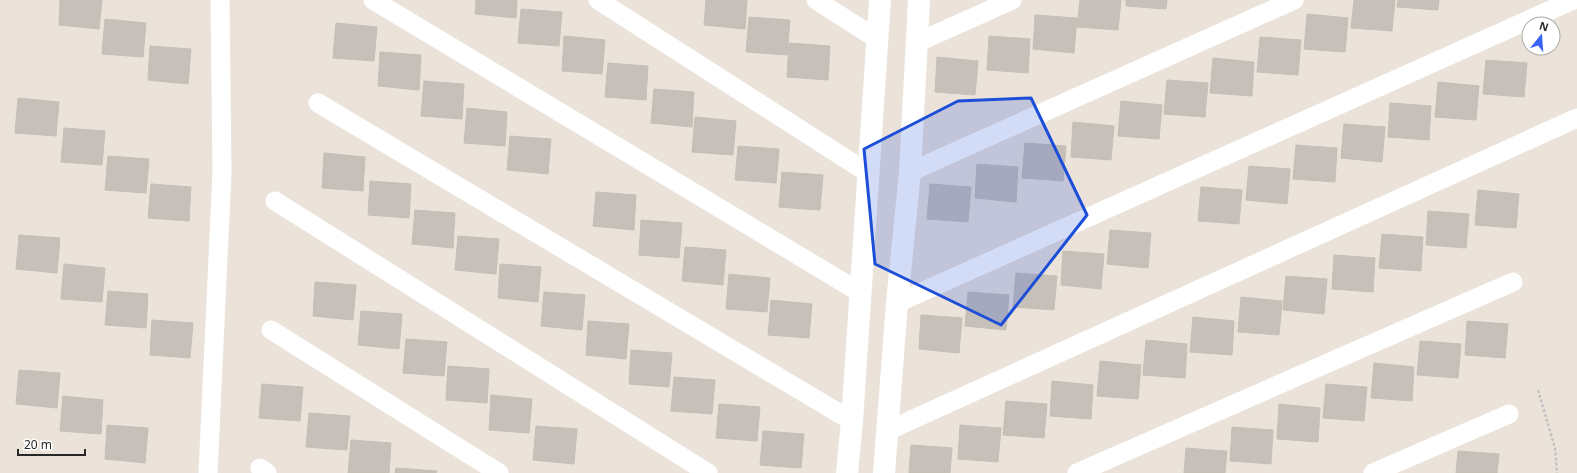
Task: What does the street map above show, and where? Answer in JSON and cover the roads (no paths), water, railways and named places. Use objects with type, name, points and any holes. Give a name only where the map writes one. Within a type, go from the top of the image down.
[{"type":"street","points":[[208,473],[222,172],[220,0]]},
{"type":"street","points":[[373,0],[860,293]]},
{"type":"street","points":[[598,0],[868,173]]},
{"type":"street","points":[[816,0],[877,39]]},
{"type":"street","points":[[847,473],[852,422],[880,0]]},
{"type":"street","points":[[884,473],[897,303],[910,172],[916,43],[920,0]]},
{"type":"street","points":[[916,43],[1012,0]]},
{"type":"street","points":[[910,172],[1294,0]]},
{"type":"street","points":[[897,303],[1573,0]]},
{"type":"street","points":[[318,103],[852,422]]},
{"type":"street","points":[[887,431],[1577,118]]},
{"type":"street","points":[[275,201],[708,473]]},
{"type":"street","points":[[1077,473],[1513,282]]},
{"type":"street","points":[[272,330],[499,473]]},
{"type":"street","points":[[1373,473],[1509,414]]}]
